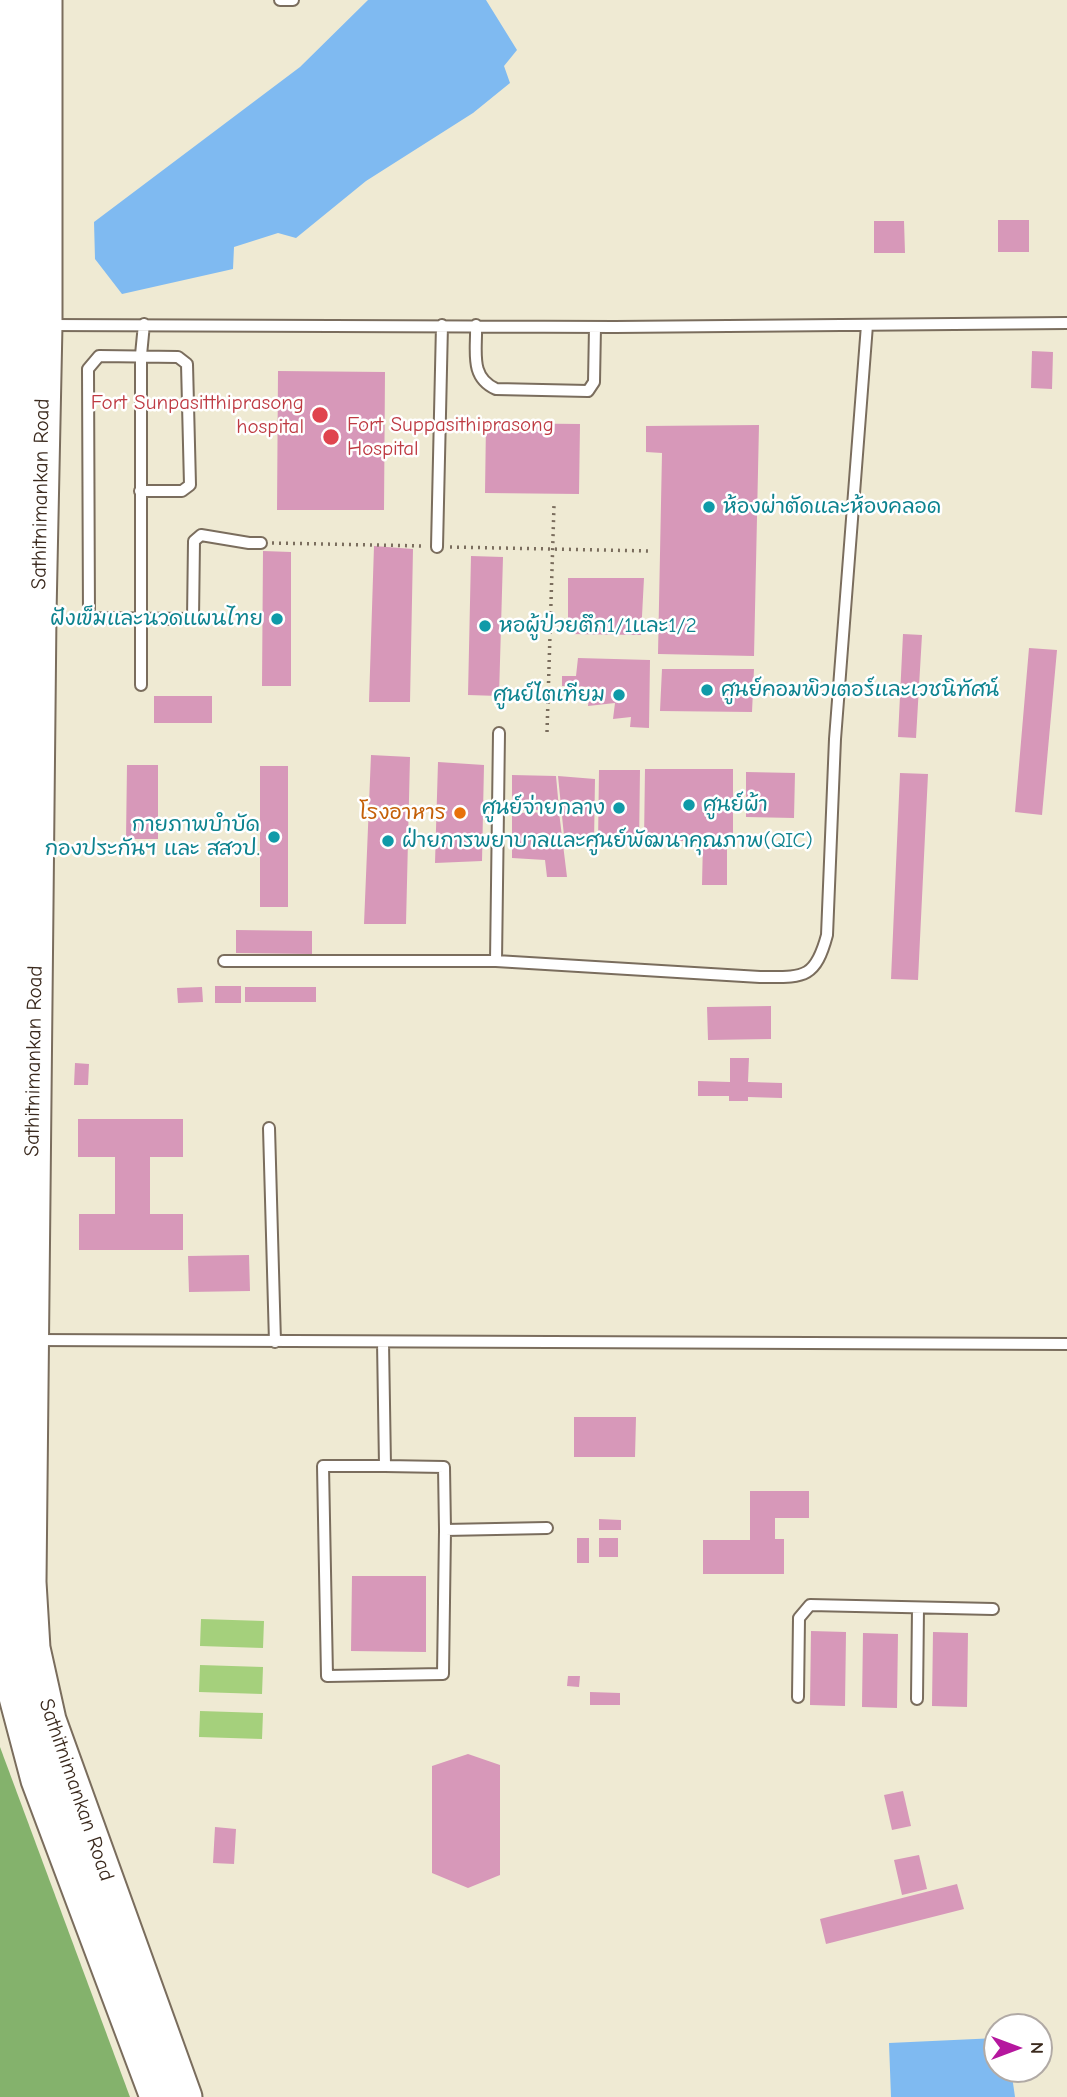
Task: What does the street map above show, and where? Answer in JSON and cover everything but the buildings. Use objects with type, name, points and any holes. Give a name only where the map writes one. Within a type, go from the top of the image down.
[{"type":"main road","name":"Sathitnimankan Road","points":[[13,0],[30,325],[39,614],[15,1340],[1,1581],[5,1639],[16,1697],[38,1780],[157,2097]]},
{"type":"main road","name":"Sathitnimankan Road","points":[[30,325],[45,0]]},
{"type":"main road","name":"Sathitnimankan Road","points":[[15,1340],[33,1648],[49,1720],[185,2097]]},
{"type":"lane","points":[[280,0],[293,0]]},
{"type":"lane","points":[[30,325],[595,327],[1067,323]]},
{"type":"lane","points":[[141,685],[141,355],[144,324]]},
{"type":"lane","points":[[437,547],[442,325]]},
{"type":"lane","points":[[476,325],[477,373],[484,384],[496,388],[588,391],[594,382],[595,327]]},
{"type":"lane","points":[[224,961],[496,961],[791,977],[811,971],[821,959],[827,935],[835,739],[867,325]]},
{"type":"lane","points":[[140,491],[182,491],[190,485],[187,364],[178,357],[99,356],[88,369],[89,618],[193,619],[194,541],[201,535],[261,543]]},
{"type":"lane","points":[[496,961],[499,733]]},
{"type":"lane","points":[[269,1128],[275,1342]]},
{"type":"lane","points":[[15,1340],[1067,1344]]},
{"type":"lane","points":[[383,1342],[385,1466]]},
{"type":"lane","points":[[323,1466],[385,1466],[444,1467],[443,1674],[327,1676],[323,1466]]},
{"type":"lane","points":[[444,1530],[547,1528]]},
{"type":"lane","points":[[798,1697],[799,1618],[810,1605],[993,1609]]},
{"type":"lane","points":[[917,1699],[918,1608]]},
{"type":"path","points":[[547,732],[554,505]]},
{"type":"path","points":[[261,543],[651,551]]},
{"type":"green space","points":[[201,1619],[264,1621],[263,1648],[200,1646]]},
{"type":"green space","points":[[200,1665],[263,1667],[262,1694],[199,1692]]},
{"type":"green space","points":[[200,1711],[263,1713],[262,1739],[199,1737]]},
{"type":"green space","points":[[0,1747],[130,2097],[0,2097]]},
{"type":"water","points":[[368,0],[486,0],[517,50],[504,66],[510,83],[473,113],[366,181],[296,238],[278,233],[234,247],[233,269],[122,294],[95,259],[94,222],[300,67]]},
{"type":"water","points":[[983,2039],[983,2083],[1013,2083],[1015,2097],[891,2097],[889,2043]]},
{"type":"place","name":"Fort Sunpasitthiprasong hospital","points":[[320,415]]},
{"type":"place","name":"Fort Suppasithiprasong Hospital","points":[[331,437]]},
{"type":"place","name":"ห้องผ่าตัดและห้องคลอด","points":[[709,507]]},
{"type":"place","name":"ฝังเข็มและนวดแผนไทย","points":[[277,619]]},
{"type":"place","name":"หอผู้ป่วยตึก1/1และ1/2","points":[[485,626]]},
{"type":"place","name":"ศูนย์คอมพิวเตอร์และเวชนิทัศน์","points":[[707,690]]},
{"type":"place","name":"ศูนย์ไตเทียม","points":[[619,695]]},
{"type":"place","name":"ศูนย์ผ้า","points":[[689,805]]},
{"type":"place","name":"ศูนย์จ่ายกลาง","points":[[619,808]]},
{"type":"place","name":"โรงอาหาร","points":[[460,813]]},
{"type":"place","name":"กายภาพบำบัด กองประกันฯ และ สสวป.","points":[[274,837]]},
{"type":"place","name":"ฝ่ายการพยาบาลและศูนย์พัฒนาคุณภาพ(QIC)","points":[[388,841]]}]
